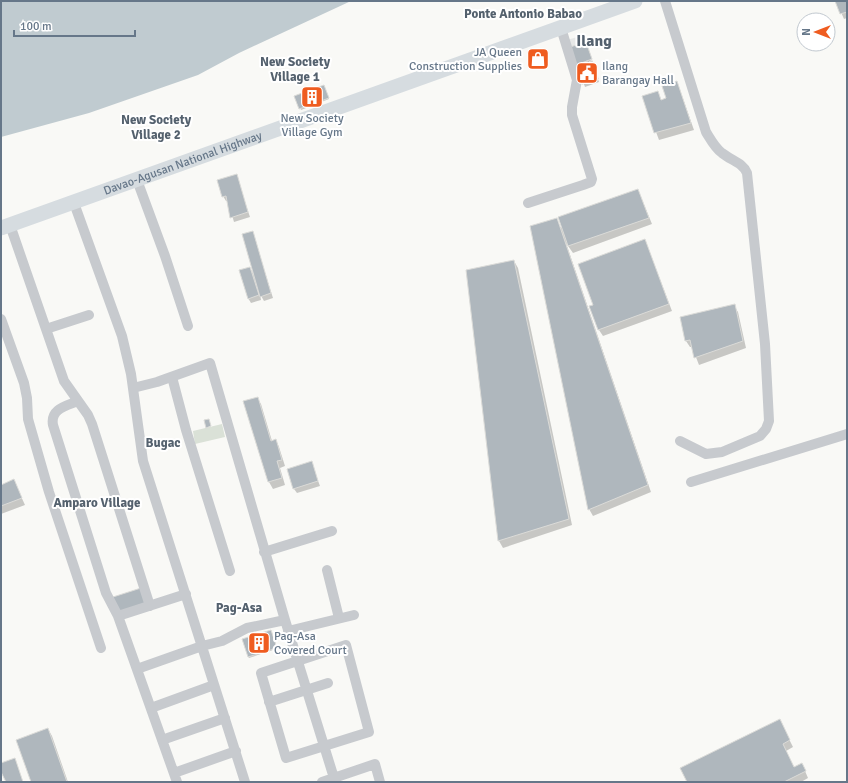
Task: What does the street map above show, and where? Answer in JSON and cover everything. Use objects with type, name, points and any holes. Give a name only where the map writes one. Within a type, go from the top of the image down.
[{"type":"highway","name":"Davao-Agusan National Highway","points":[[6,227],[635,1]]},
{"type":"street","points":[[665,1],[706,132],[714,145],[723,154],[744,167],[747,173],[765,344],[769,421],[766,429],[760,436],[722,452],[706,454],[680,441]]},
{"type":"street","points":[[528,203],[583,185],[591,182],[592,180],[572,113],[577,80],[561,28]]},
{"type":"street","points":[[137,180],[165,256],[188,326]]},
{"type":"street","points":[[74,203],[122,336],[133,388],[143,461],[245,782]]},
{"type":"street","points":[[6,227],[46,329],[64,381],[88,415],[92,424],[150,606]]},
{"type":"street","points":[[46,329],[89,315]]},
{"type":"street","points":[[1,319],[24,383],[27,398],[28,419],[49,492],[101,648]]},
{"type":"street","points":[[133,388],[172,377],[210,363],[264,552],[334,778]]},
{"type":"street","points":[[172,377],[188,437],[230,571]]},
{"type":"street","points":[[78,401],[56,411],[52,419],[53,425],[101,578],[110,603],[118,616],[175,778],[236,752]]},
{"type":"street","points":[[691,482],[847,434]]},
{"type":"street","points":[[264,552],[332,531]]},
{"type":"street","points":[[327,570],[339,618]]},
{"type":"street","points":[[118,616],[186,594]]},
{"type":"street","points":[[288,631],[354,615]]},
{"type":"street","points":[[137,669],[202,646],[222,641],[247,628],[285,620]]},
{"type":"street","points":[[346,645],[369,732],[286,758],[269,702],[261,673],[346,645]]},
{"type":"street","points":[[269,702],[328,683]]},
{"type":"street","points":[[151,708],[214,684]]},
{"type":"street","points":[[162,740],[225,718]]},
{"type":"street","points":[[322,782],[375,764],[380,782]]},
{"type":"shaded area","points":[[1,1],[351,1],[239,53],[198,75],[89,113],[1,137]]},
{"type":"shaded area","points":[[584,35],[599,79],[582,85],[567,40]]},
{"type":"shaded area","points":[[222,424],[225,437],[195,444],[193,431]]},
{"type":"building","points":[[835,1],[847,1],[847,12],[840,14]]},
{"type":"building","points":[[586,42],[592,59],[576,65],[570,47]]},
{"type":"building","name":"Ilang Barangay Hall","points":[[587,61],[588,63],[592,61],[598,79],[582,84],[576,67]]},
{"type":"building","points":[[677,81],[691,123],[654,133],[642,96],[658,91],[661,100],[666,98],[662,86]]},
{"type":"building","name":"New Society Village Gym","points":[[324,85],[329,98],[299,109],[294,96]]},
{"type":"building","points":[[237,174],[248,212],[230,218],[226,196],[222,197],[217,180]]},
{"type":"building","points":[[638,189],[649,218],[568,246],[558,217]]},
{"type":"building","points":[[557,218],[648,485],[588,510],[530,226]]},
{"type":"building","points":[[253,231],[271,293],[260,297],[242,234]]},
{"type":"building","points":[[645,239],[669,304],[598,330],[589,306],[593,305],[578,264]]},
{"type":"building","points":[[514,260],[569,519],[498,541],[466,270]]},
{"type":"building","points":[[250,267],[259,295],[248,299],[239,270]]},
{"type":"building","points":[[735,304],[743,341],[694,358],[690,340],[685,341],[680,317]]},
{"type":"building","points":[[258,397],[271,441],[276,439],[282,460],[277,461],[282,478],[268,482],[243,401]]},
{"type":"building","points":[[209,419],[211,426],[206,428],[204,420]]},
{"type":"building","points":[[312,461],[318,481],[293,489],[287,469]]},
{"type":"building","points":[[14,479],[22,498],[1,506],[1,485]]},
{"type":"building","points":[[141,588],[146,605],[118,614],[113,597]]},
{"type":"building","name":"Pag-Asa Covered Court","points":[[271,630],[277,648],[248,657],[242,639]]},
{"type":"building","points":[[780,719],[790,740],[783,744],[794,767],[802,763],[806,771],[784,782],[687,782],[680,768]]},
{"type":"building","points":[[48,728],[67,782],[31,782],[16,740]]},
{"type":"building","points":[[15,758],[23,782],[6,782],[1,772],[1,763]]},
{"type":"place","name":"JA Queen Construction Supplies","points":[[538,59]]},
{"type":"place","name":"Ilang Barangay Hall","points":[[587,73]]},
{"type":"place","name":"New Society Village Gym","points":[[312,97]]},
{"type":"place","name":"Pag-Asa Covered Court","points":[[259,643]]},
{"type":"district","name":"Ponte Antonio Babao","points":[[523,13]]},
{"type":"district","name":"Ilang","points":[[594,40]]},
{"type":"district","name":"New Society Village 1","points":[[295,68]]},
{"type":"district","name":"New Society Village 2","points":[[156,126]]},
{"type":"district","name":"Bugac","points":[[163,442]]},
{"type":"district","name":"Amparo Village","points":[[97,502]]},
{"type":"district","name":"Pag-Asa","points":[[239,607]]}]
